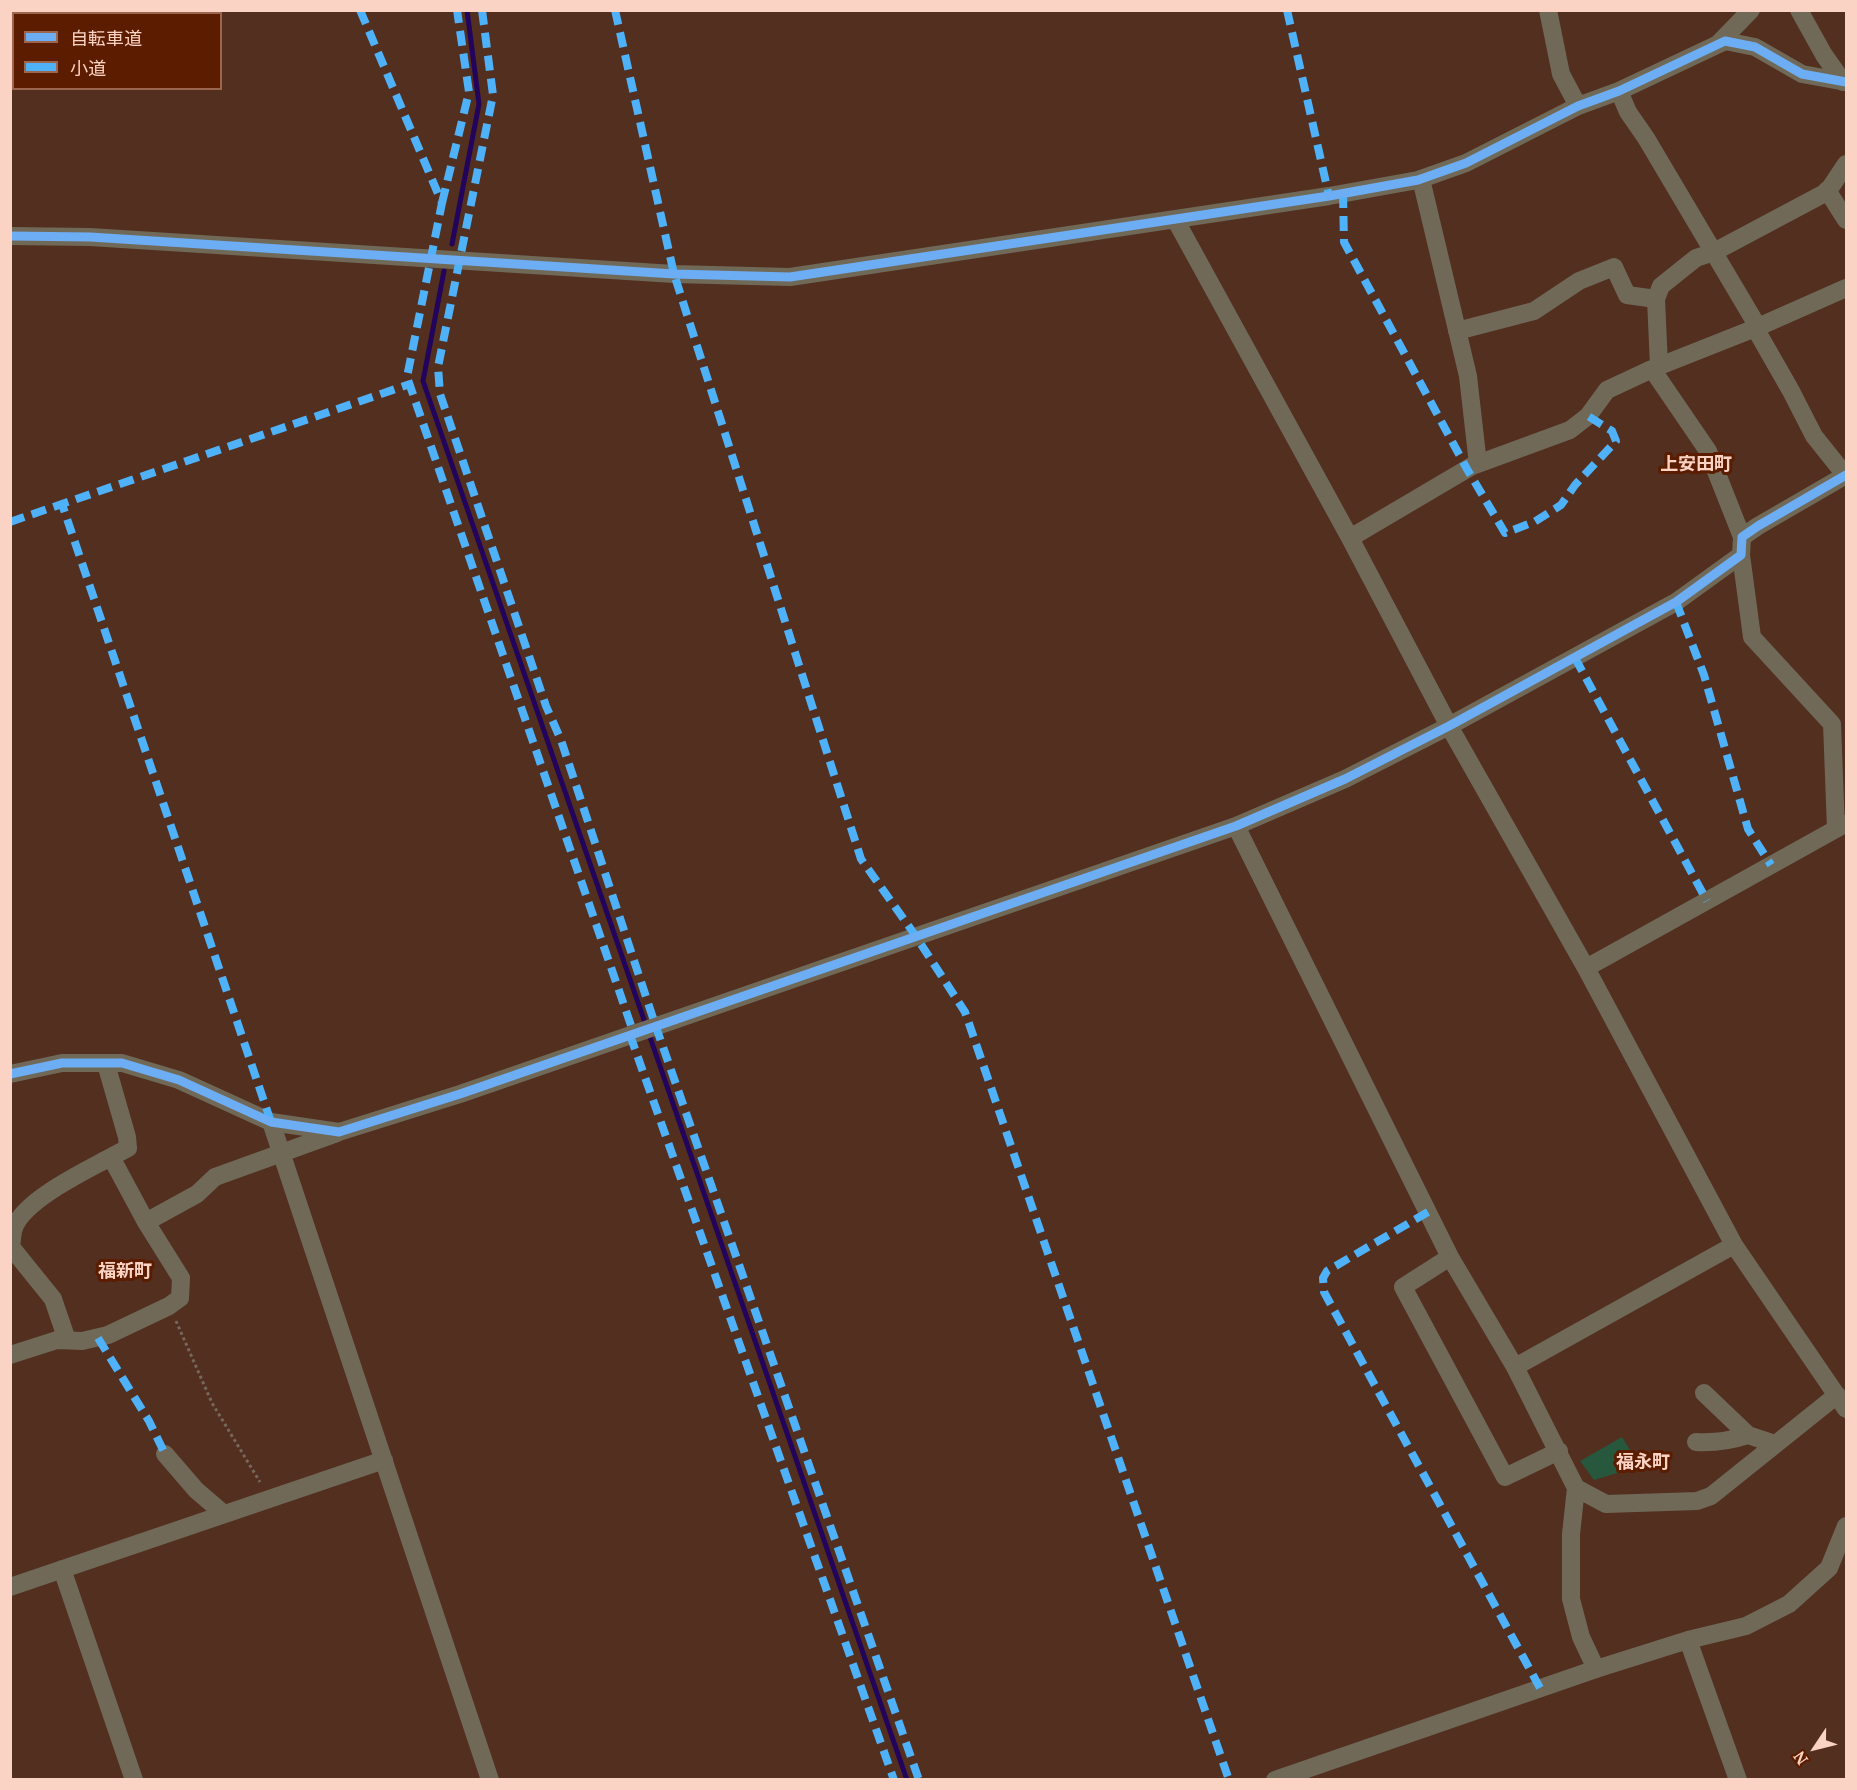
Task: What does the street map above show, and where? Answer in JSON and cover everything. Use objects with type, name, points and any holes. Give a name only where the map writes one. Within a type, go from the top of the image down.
[{"type":"street","points":[[1548,10],[1561,74],[1578,106]]},
{"type":"street","points":[[1717,45],[1751,10]]},
{"type":"street","points":[[1799,10],[1824,55],[1845,82]]},
{"type":"street","points":[[10,236],[90,237],[674,274],[790,277],[1329,196],[1420,179],[1466,163],[1578,106],[1619,91],[1725,41],[1755,47],[1802,74],[1845,82]]},
{"type":"street","points":[[146,1222],[197,1194],[215,1177],[339,1132],[460,1094],[1236,826],[1345,779],[1449,726],[1676,602],[1742,546],[1846,476],[1814,436],[1759,335],[1758,327],[1646,138],[1628,112],[1619,91]]},
{"type":"street","points":[[1586,968],[1841,826],[1839,721],[1752,637],[1742,546],[1708,452],[1655,367],[1656,298],[1660,286],[1696,258],[1714,252],[1827,190],[1846,164]]},
{"type":"street","points":[[1420,179],[1468,376],[1478,464]]},
{"type":"street","points":[[1827,190],[1846,220]]},
{"type":"street","points":[[1175,219],[1350,538],[1449,726],[1586,968],[1734,1245],[1842,1402],[1775,1444],[1711,1496],[1697,1501],[1606,1504],[1576,1488]]},
{"type":"street","points":[[1457,331],[1534,311],[1579,281],[1614,267],[1627,295],[1656,298]]},
{"type":"street","points":[[1350,538],[1478,464],[1570,430],[1588,416],[1607,390],[1655,367],[1758,327],[1846,288]]},
{"type":"street","points":[[1236,826],[1450,1257],[1515,1367],[1576,1488],[1571,1534],[1571,1599],[1581,1637],[1596,1669]]},
{"type":"street","points":[[10,1074],[62,1063],[122,1063],[179,1080],[271,1122],[339,1132]]},
{"type":"street","points":[[67,1340],[53,1299],[11,1247],[14,1227],[29,1208],[49,1192],[128,1148],[127,1137],[106,1064]]},
{"type":"street","points":[[271,1122],[490,1779]]},
{"type":"street","points":[[10,1355],[57,1340],[82,1341],[108,1335],[169,1306],[180,1298],[181,1278],[146,1222],[111,1157]]},
{"type":"street","points":[[1515,1367],[1734,1245]]},
{"type":"street","points":[[1450,1257],[1403,1287],[1505,1477],[1558,1451]]},
{"type":"street","points":[[1704,1393],[1748,1435],[1775,1444]]},
{"type":"street","points":[[1696,1442],[1713,1443],[1748,1435]]},
{"type":"street","points":[[165,1454],[196,1490],[224,1514]]},
{"type":"street","points":[[10,1587],[384,1460]]},
{"type":"street","points":[[1275,1779],[1596,1669],[1688,1640],[1746,1626],[1789,1604],[1829,1568],[1846,1526]]},
{"type":"street","points":[[62,1569],[134,1779]]},
{"type":"street","points":[[1688,1640],[1738,1779]]},
{"type":"path","points":[[169,1306],[212,1403],[270,1499]]},
{"type":"green space","points":[[1622,1437],[1640,1466],[1594,1480],[1580,1461]]},
{"type":"waterway","points":[[452,244],[479,104],[467,10]]},
{"type":"waterway","points":[[444,271],[423,381],[907,1780]]},
{"type":"marked path","points":[[360,10],[442,203],[407,377],[634,1034]]},
{"type":"marked path","points":[[442,203],[469,92],[457,10]]},
{"type":"marked path","points":[[482,10],[493,95],[438,367],[440,394],[546,706],[561,740],[656,1027],[919,1780]]},
{"type":"marked path","points":[[615,10],[674,274],[861,859],[915,935],[965,1012],[1229,1780]]},
{"type":"marked path","points":[[1287,10],[1329,196]]},
{"type":"marked path","points":[[1343,193],[1344,242],[1467,469],[1505,533],[1534,522],[1561,505],[1575,485],[1616,441],[1612,431],[1588,416]]},
{"type":"marked path","points":[[271,1122],[62,504],[410,384]]},
{"type":"marked path","points":[[10,522],[62,504]]},
{"type":"marked path","points":[[1676,602],[1704,675],[1748,829],[1771,865]]},
{"type":"marked path","points":[[1575,658],[1707,901]]},
{"type":"marked path","points":[[630,1035],[894,1780]]},
{"type":"marked path","points":[[1428,1212],[1327,1271],[1323,1278],[1324,1292],[1540,1688]]},
{"type":"marked path","points":[[98,1338],[149,1421],[165,1454]]},
{"type":"cycle path","points":[[10,236],[90,237],[674,274],[790,277],[1329,196],[1418,180],[1466,163],[1578,106],[1619,91],[1725,41],[1755,47],[1802,74],[1846,82]]},
{"type":"cycle path","points":[[10,1074],[62,1063],[122,1063],[179,1080],[271,1122],[339,1132],[460,1094],[1236,826],[1345,779],[1449,726],[1676,602],[1741,555],[1742,537],[1846,475]]},
{"type":"district","name":"上安田町","points":[[1696,465]]},
{"type":"district","name":"福新町","points":[[125,1272]]},
{"type":"district","name":"福永町","points":[[1643,1463]]}]
